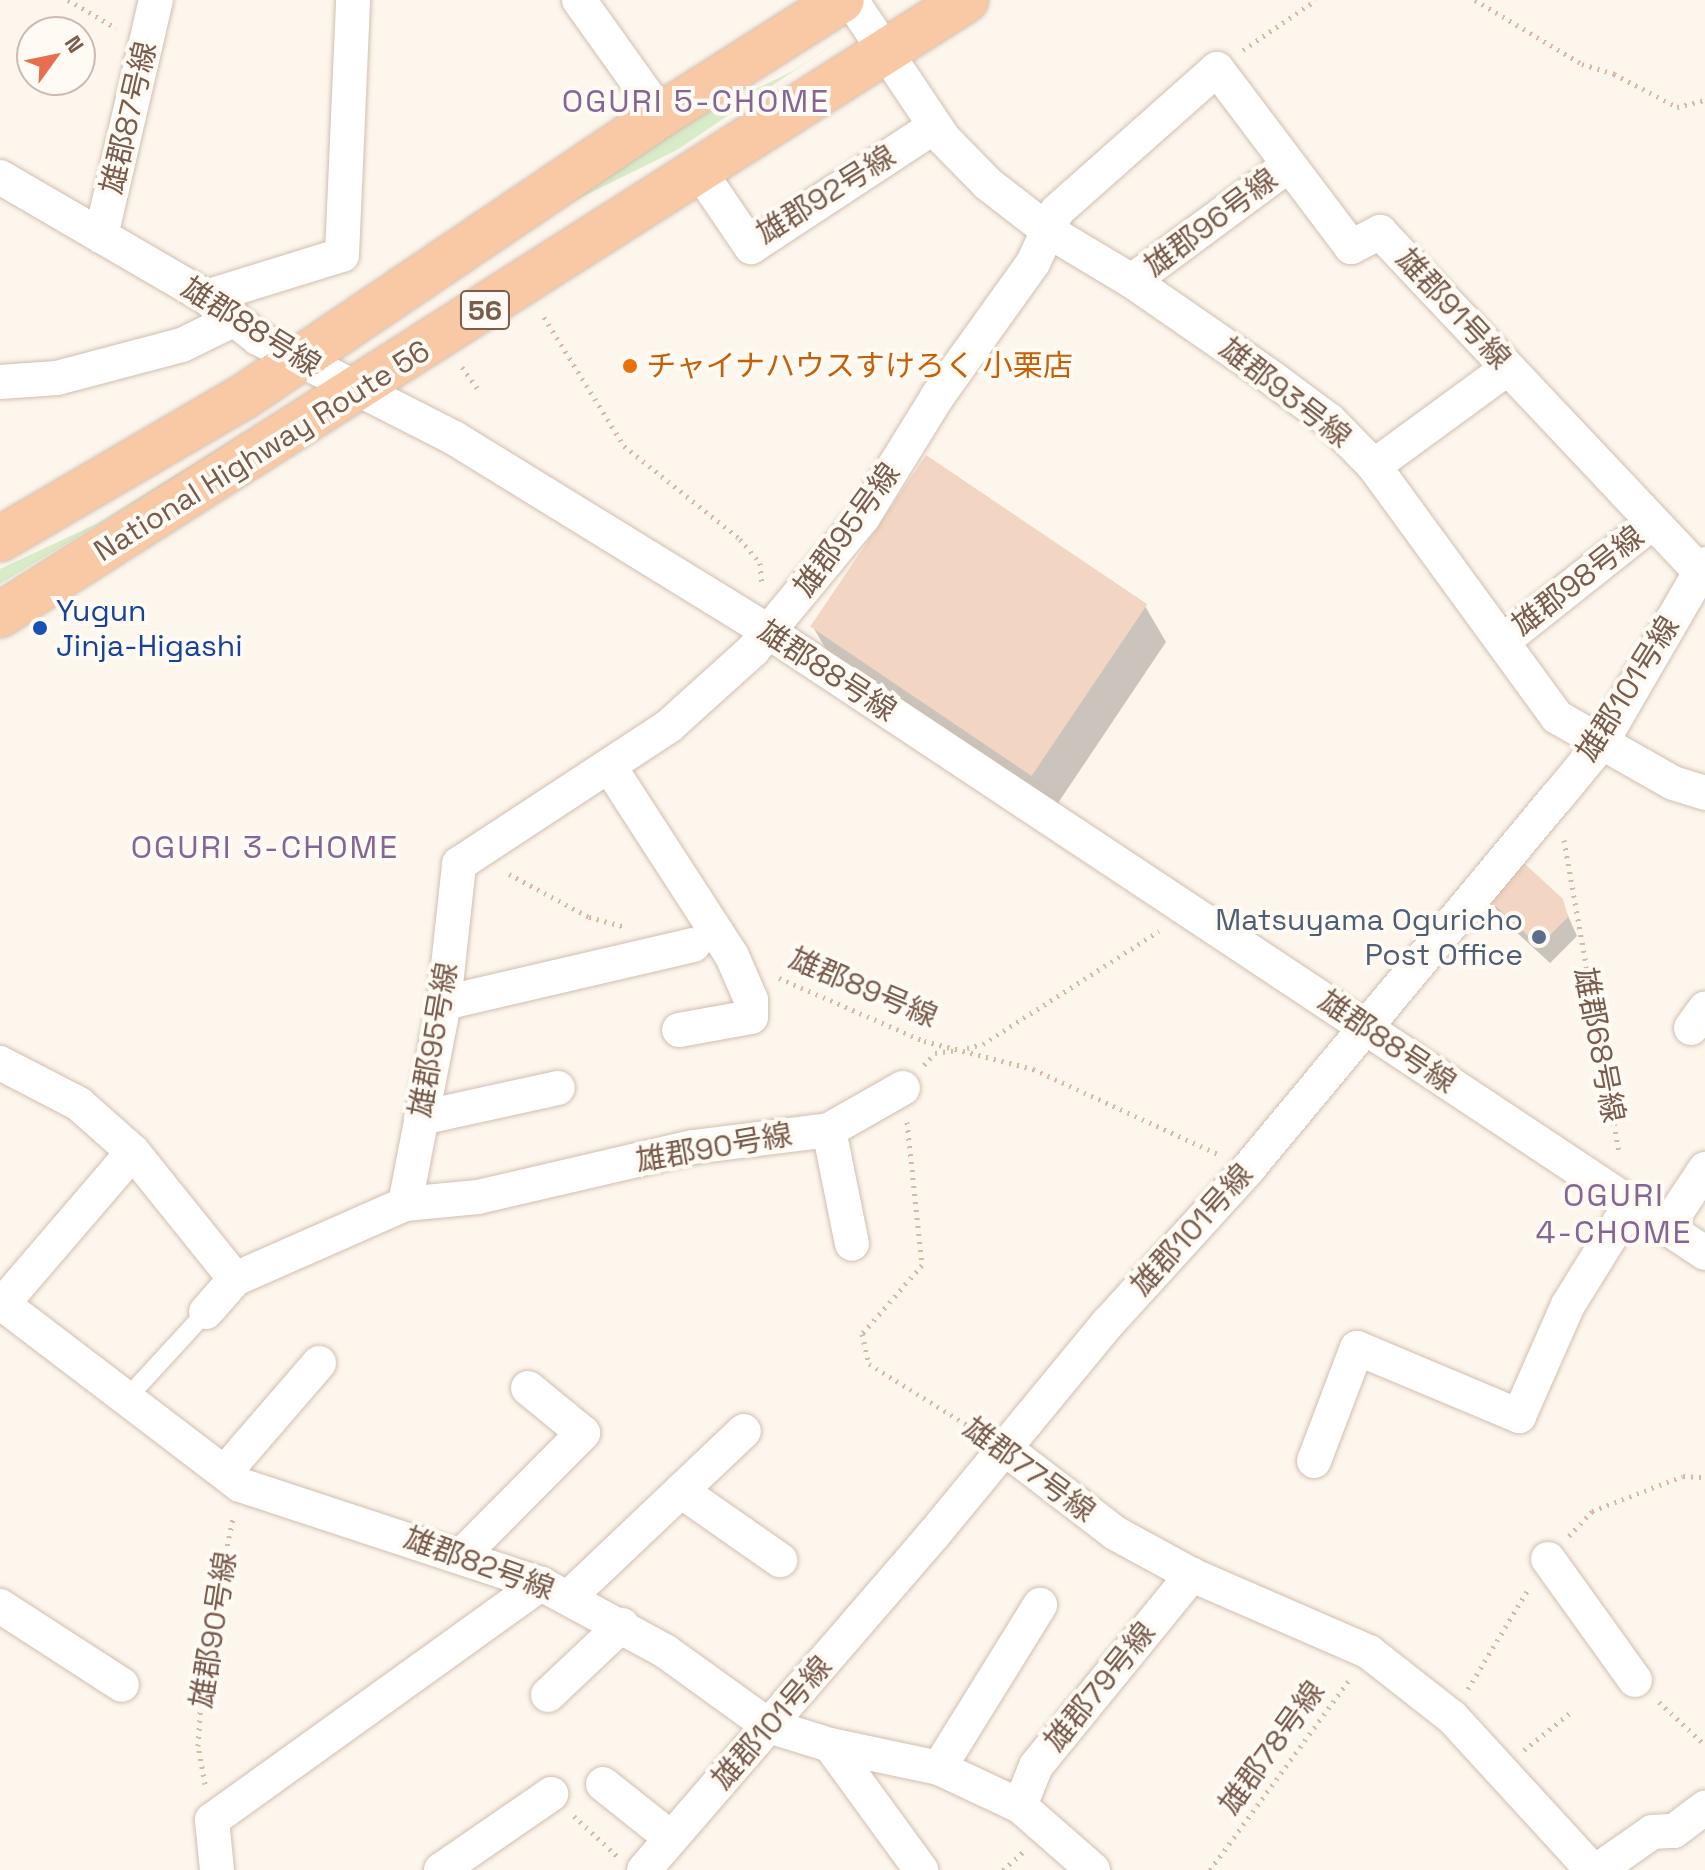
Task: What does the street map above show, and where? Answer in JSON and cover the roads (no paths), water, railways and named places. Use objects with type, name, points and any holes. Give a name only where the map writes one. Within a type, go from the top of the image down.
[{"type":"highway","name":"National Highway Route 56","points":[[0,539],[114,476],[298,360],[661,115],[842,0]]},
{"type":"highway","name":"National Highway Route 56","points":[[0,615],[359,390],[966,0]]},
{"type":"street","name":"雄郡87号線","points":[[101,236],[156,0]]},
{"type":"street","points":[[206,297],[342,255],[353,0]]},
{"type":"street","points":[[579,0],[661,115]]},
{"type":"street","name":"雄郡93号線","points":[[851,0],[935,126],[988,184],[1050,232],[1132,281],[1318,413],[1374,466],[1557,717],[1600,745],[1673,783],[1705,793]]},
{"type":"street","name":"雄郡91号線","points":[[1217,69],[1351,247],[1380,232],[1653,522],[1703,568]]},
{"type":"street","name":"雄郡95号線","points":[[405,1204],[444,1003],[459,864],[611,769],[712,690],[759,626],[863,517],[1050,232],[1057,211],[1217,69]]},
{"type":"street","name":"雄郡92号線","points":[[700,172],[751,247],[935,126]]},
{"type":"street","name":"雄郡96号線","points":[[1132,281],[1289,165]]},
{"type":"street","name":"雄郡88号線","points":[[0,177],[206,297],[298,360],[454,438],[759,626],[1364,1024],[1630,1205]]},
{"type":"street","points":[[0,382],[57,378],[168,349],[235,319]]},
{"type":"street","points":[[1374,466],[1508,368]]},
{"type":"street","name":"雄郡98号線","points":[[1503,641],[1653,522]]},
{"type":"street","name":"雄郡101号線","points":[[632,1865],[671,1838],[769,1726],[1003,1447],[1248,1169],[1364,1024],[1558,796],[1600,745],[1703,568]]},
{"type":"street","points":[[611,769],[732,956],[751,1000],[751,1017],[679,1030]]},
{"type":"street","points":[[444,1003],[693,945]]},
{"type":"street","points":[[0,1063],[79,1104],[133,1152],[235,1279]]},
{"type":"street","points":[[421,1118],[558,1088]]},
{"type":"street","name":"雄郡90号線","points":[[206,1312],[235,1279],[405,1204],[478,1197],[693,1147],[829,1130],[903,1088]]},
{"type":"street","points":[[829,1130],[852,1244]]},
{"type":"street","points":[[1,1304],[133,1152]]},
{"type":"street","points":[[1666,1228],[1705,1169]]},
{"type":"street","points":[[1314,1461],[1357,1348],[1519,1416],[1568,1305],[1630,1205],[1705,1253]]},
{"type":"street","name":"雄郡82号線","points":[[1,1304],[233,1479],[462,1555],[555,1590],[622,1625],[769,1726],[830,1745],[939,1768],[1020,1806],[1093,1870]]},
{"type":"street","points":[[233,1479],[319,1363]]},
{"type":"street","points":[[462,1555],[583,1433],[528,1388]]},
{"type":"street","points":[[217,1870],[212,1820],[555,1590],[681,1491],[744,1431]]},
{"type":"street","name":"雄郡77号線","points":[[1003,1447],[1115,1533],[1192,1575],[1369,1652],[1452,1717],[1595,1870]]},
{"type":"street","points":[[681,1491],[780,1560]]},
{"type":"street","points":[[1548,1559],[1635,1680]]},
{"type":"street","name":"雄郡79号線","points":[[1020,1806],[1036,1766],[1192,1575]]},
{"type":"street","points":[[939,1768],[1040,1605]]},
{"type":"street","points":[[0,1606],[122,1685]]},
{"type":"street","points":[[548,1695],[622,1625]]},
{"type":"street","points":[[830,1745],[921,1870]]},
{"type":"street","points":[[603,1784],[671,1838]]},
{"type":"street","points":[[441,1870],[551,1794]]},
{"type":"street","points":[[1595,1870],[1652,1832],[1674,1831],[1705,1808]]},
{"type":"lane","points":[[127,1398],[206,1312]]},
{"type":"place","name":"チャイナハウスすけろく 小栗店","points":[[630,366]]},
{"type":"place","name":"Yugun Jinja-Higashi","points":[[40,628]]},
{"type":"place","name":"Matsuyama Oguricho Post Office","points":[[1539,937]]},
{"type":"district","name":"OGURI 5-CHOME","points":[[696,101]]},
{"type":"district","name":"OGURI 3-CHOME","points":[[265,847]]},
{"type":"district","name":"OGURI 4-CHOME","points":[[1614,1214]]}]
